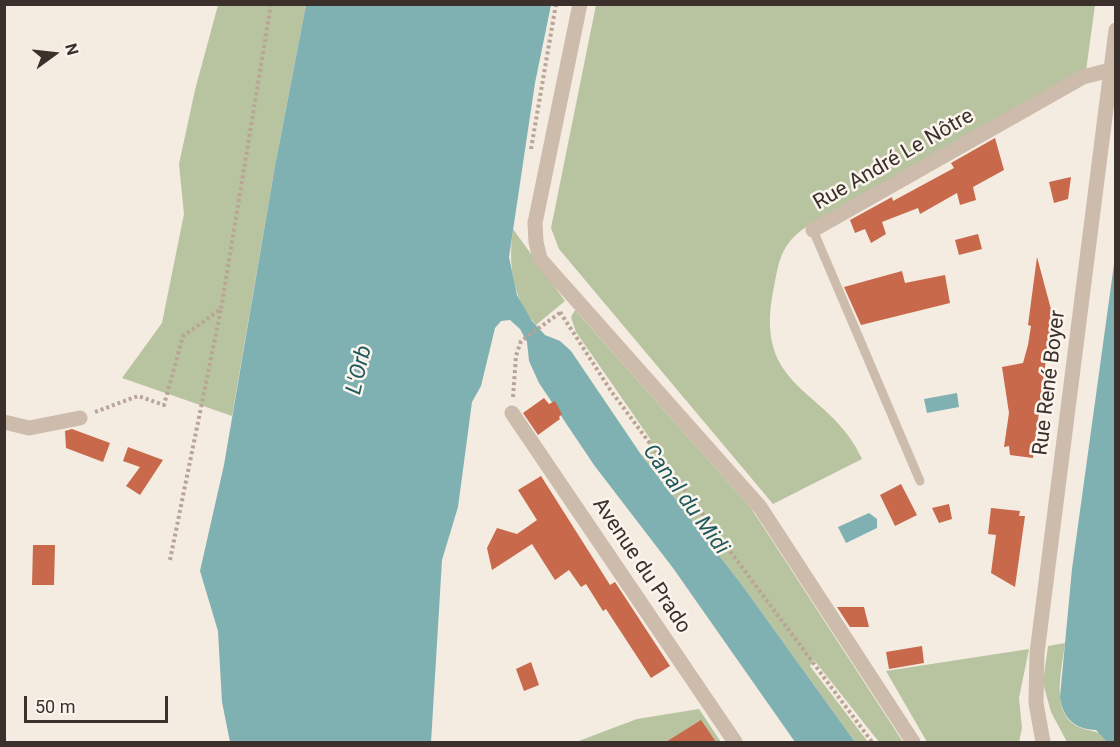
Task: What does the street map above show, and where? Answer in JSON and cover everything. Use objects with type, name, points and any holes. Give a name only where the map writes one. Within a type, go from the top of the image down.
[{"type":"street","points":[[580,4],[535,223],[540,259],[760,507],[913,742]]},
{"type":"street","name":"Rue René Boyer","points":[[1043,742],[1036,703],[1037,653],[1116,30]]},
{"type":"street","name":"Rue André Le Nôtre","points":[[813,230],[1083,76],[1110,70]]},
{"type":"street","name":"Avenue du Prado","points":[[512,413],[735,742]]},
{"type":"street","points":[[4,422],[29,428],[80,417]]},
{"type":"lane","name":"Rue André Le Nôtre","points":[[813,230],[920,481]]},
{"type":"path","points":[[170,560],[221,309],[272,4]]},
{"type":"path","points":[[530,154],[556,4]]},
{"type":"path","points":[[80,417],[138,396],[164,405],[183,336],[221,309]]},
{"type":"path","points":[[560,312],[611,391],[872,742]]},
{"type":"path","points":[[512,413],[516,356],[521,341],[551,319]]},
{"type":"green space","points":[[218,5],[306,5],[275,166],[232,416],[122,378],[162,323],[184,214],[179,164],[195,90]]},
{"type":"green space","points":[[596,5],[1095,5],[1086,71],[803,229],[785,248],[774,287],[770,322],[774,348],[783,369],[848,435],[862,459],[773,504],[559,249],[551,228]]},
{"type":"green space","points":[[513,229],[565,301],[536,325],[522,303],[514,280],[511,255]]},
{"type":"green space","points":[[575,310],[751,508],[903,742],[879,742],[814,660],[810,666],[868,742],[855,742],[742,585],[642,456],[651,440],[576,332],[571,317]]},
{"type":"green space","points":[[1065,643],[1060,692],[1065,715],[1084,729],[1100,734],[1107,742],[1067,742],[1051,712],[1043,683],[1048,646]]},
{"type":"green space","points":[[1029,649],[1019,698],[1022,728],[1019,742],[927,742],[886,671]]},
{"type":"green space","points":[[699,709],[721,742],[576,742],[637,719]]},
{"type":"water","name":"L'Orb","points":[[306,5],[551,5],[535,83],[509,257],[517,295],[532,321],[545,335],[560,341],[571,351],[642,456],[742,585],[855,742],[795,742],[673,568],[594,465],[539,383],[529,361],[527,342],[520,329],[510,320],[501,321],[495,328],[481,386],[472,402],[458,507],[442,560],[431,742],[230,742],[222,702],[218,631],[200,571],[224,465],[275,166]]},
{"type":"water","points":[[1115,257],[1116,742],[1107,742],[1096,730],[1076,725],[1071,721],[1064,711],[1060,697],[1072,569]]},
{"type":"water","points":[[957,393],[959,407],[927,413],[924,399]]},
{"type":"water","points":[[869,513],[877,519],[877,528],[846,543],[838,527]]},
{"type":"building","points":[[995,138],[1004,170],[973,187],[976,200],[960,205],[957,193],[920,214],[918,208],[882,222],[886,234],[871,243],[865,229],[855,233],[850,220],[892,197],[893,201],[954,168],[951,163]]},
{"type":"building","points":[[1071,177],[1068,199],[1054,203],[1049,182]]},
{"type":"building","points":[[978,234],[982,249],[959,255],[955,240]]},
{"type":"building","points":[[1037,257],[1052,313],[1033,458],[1010,455],[1009,446],[1004,447],[1009,413],[1002,367],[1023,363],[1031,326],[1028,325]]},
{"type":"building","points":[[902,271],[905,283],[945,275],[950,303],[861,325],[844,287]]},
{"type":"building","points":[[544,398],[549,404],[555,401],[562,414],[560,419],[538,435],[523,413]]},
{"type":"building","points":[[72,429],[110,443],[103,462],[66,448],[65,431]]},
{"type":"building","points":[[128,447],[163,460],[140,495],[126,486],[140,467],[123,461]]},
{"type":"building","points":[[541,476],[610,585],[615,582],[670,666],[651,678],[606,609],[603,611],[586,584],[581,587],[569,570],[555,580],[532,544],[492,570],[487,548],[497,528],[517,534],[537,520],[518,490]]},
{"type":"building","points":[[901,484],[917,515],[895,526],[880,495]]},
{"type":"building","points":[[949,504],[952,519],[939,523],[932,508]]},
{"type":"building","points":[[991,508],[1020,511],[1019,516],[1025,516],[1015,587],[991,573],[996,535],[988,534]]},
{"type":"building","points":[[33,545],[55,545],[54,585],[32,585]]},
{"type":"building","points":[[837,607],[864,607],[869,627],[850,627]]},
{"type":"building","points":[[922,646],[924,663],[889,669],[886,652]]},
{"type":"building","points":[[531,662],[539,685],[524,691],[516,669]]},
{"type":"building","points":[[701,720],[716,742],[666,742]]},
{"type":"water label","name":"Canal du Midi","points":[[685,500]]}]
